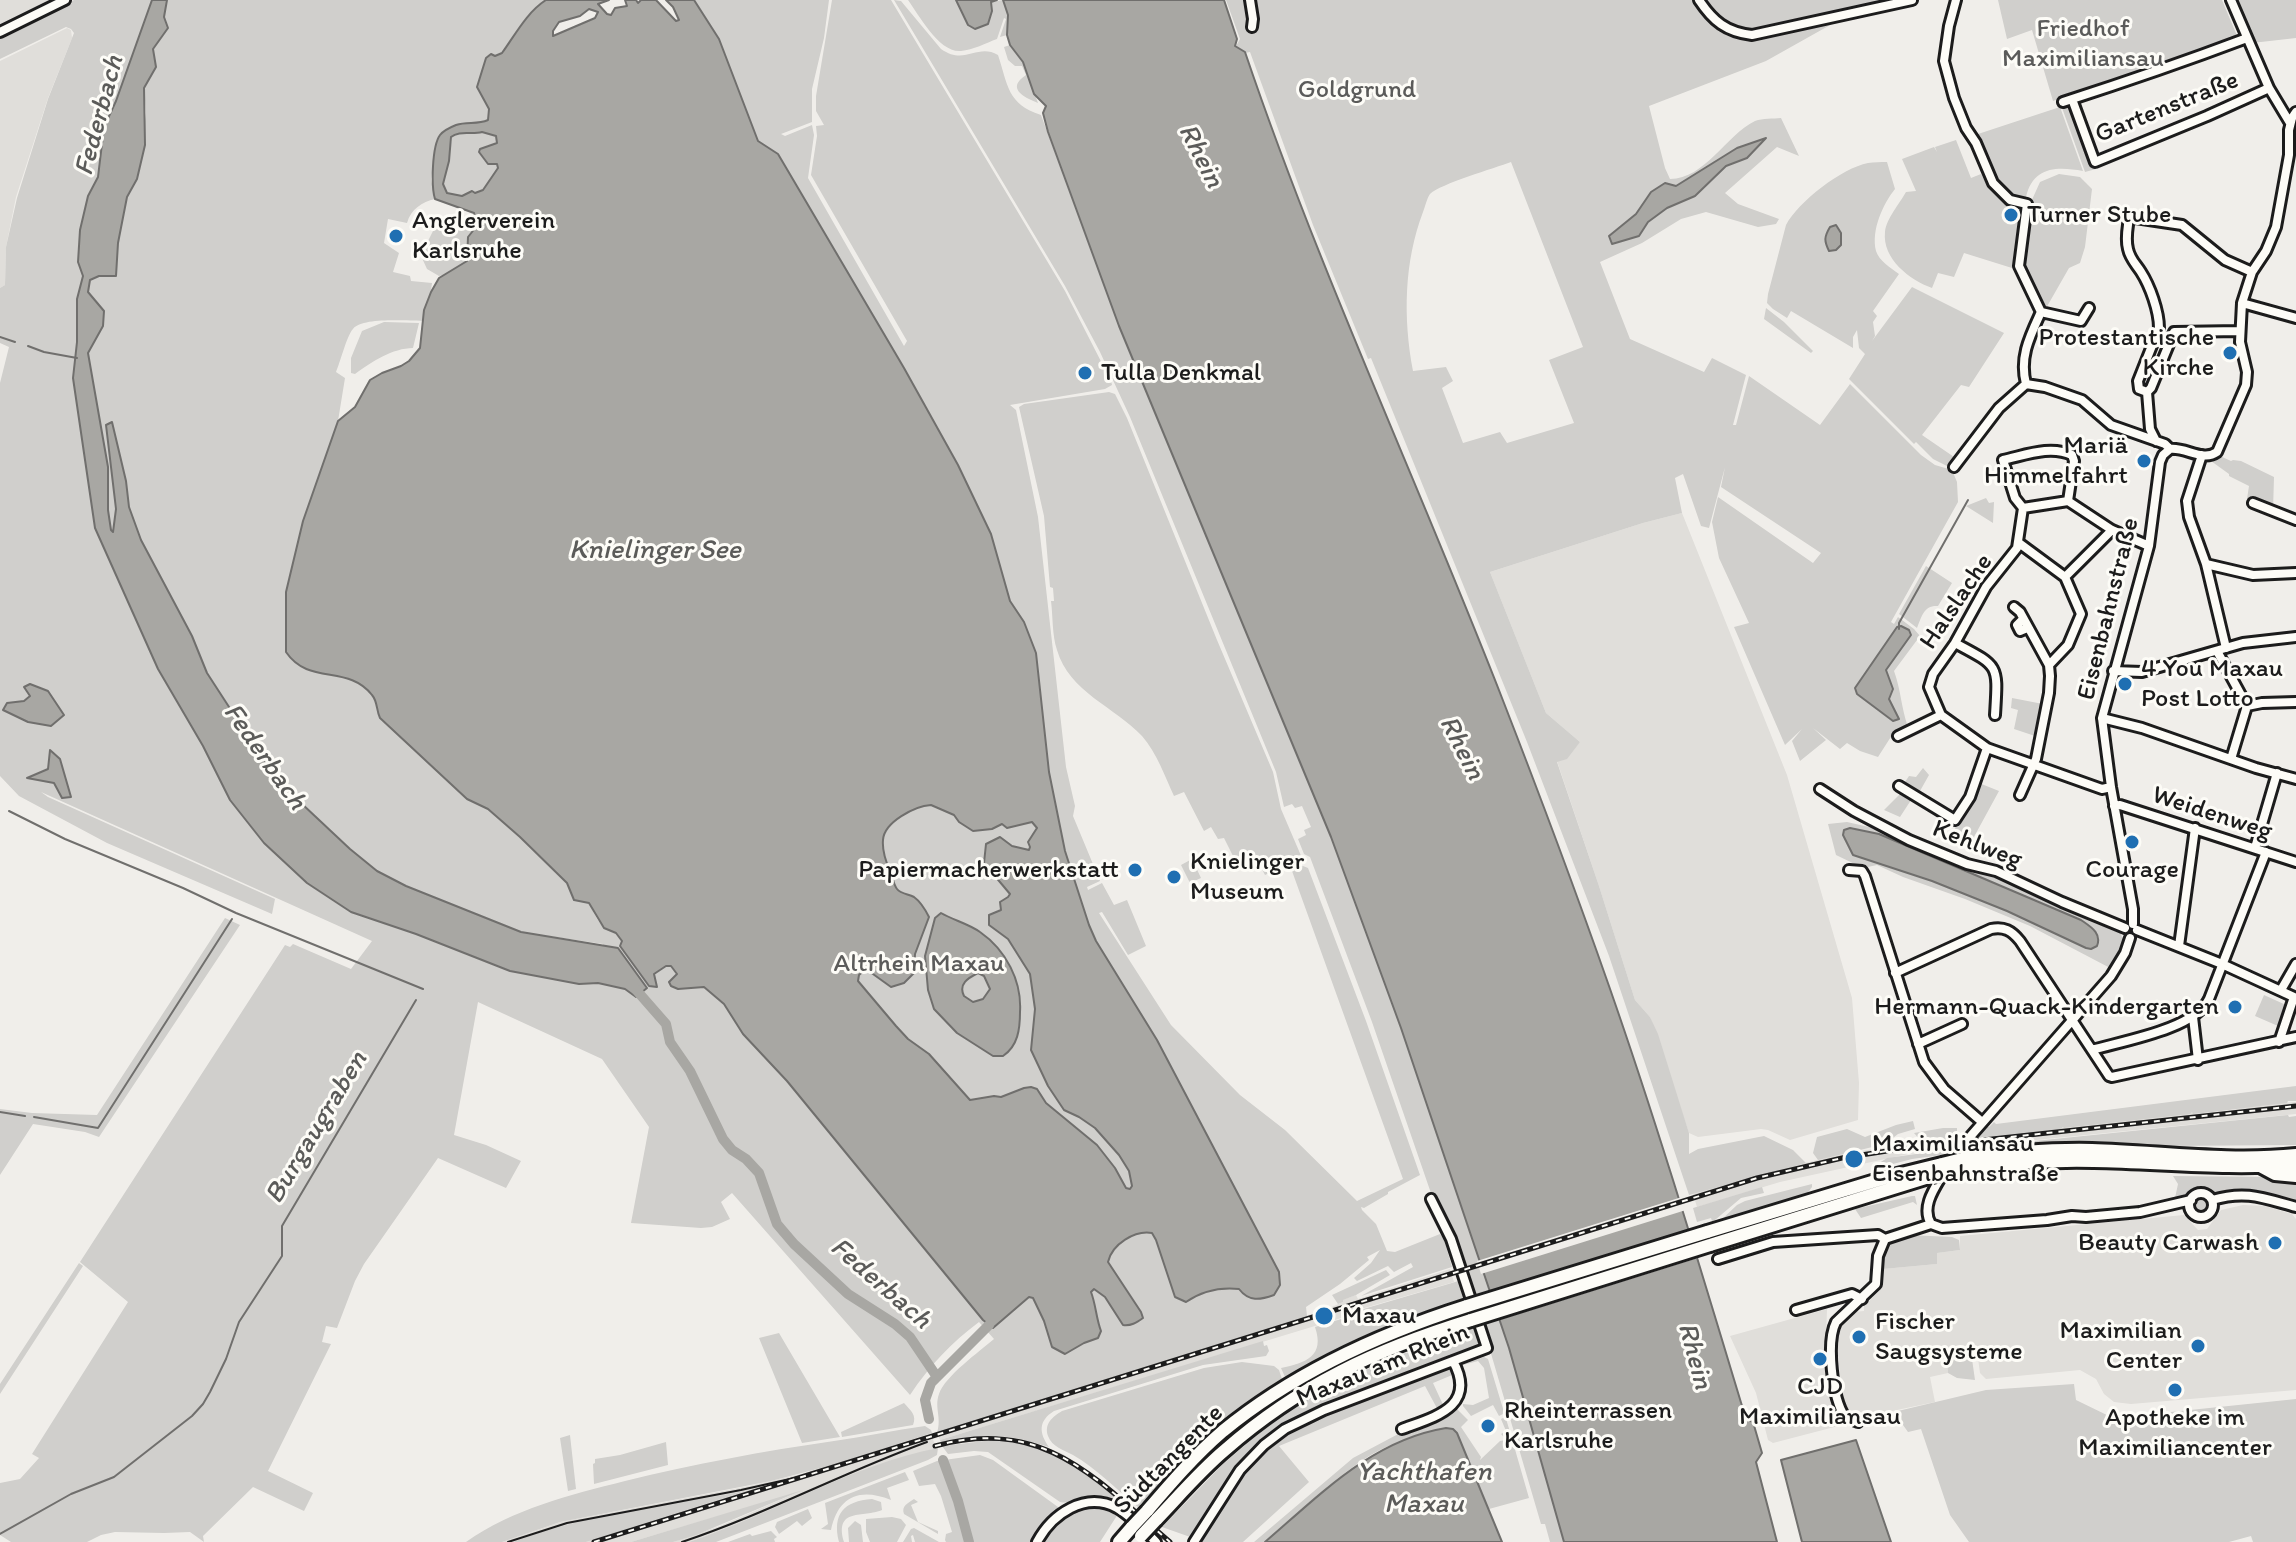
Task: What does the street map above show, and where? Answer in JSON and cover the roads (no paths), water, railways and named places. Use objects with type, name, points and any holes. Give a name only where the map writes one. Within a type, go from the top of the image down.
[{"type":"highway","points":[[1851,1195],[1962,1159],[2029,1151],[2226,1157],[2296,1155]]},
{"type":"highway","points":[[1851,1195],[1954,1171],[2058,1160],[2205,1166],[2296,1164]]},
{"type":"highway","points":[[2259,1166],[2275,1174],[2296,1176]]},
{"type":"highway","name":"Südtangente","points":[[1119,1542],[1136,1535],[1187,1465],[1222,1432],[1291,1384],[1369,1341],[1851,1195]]},
{"type":"street","points":[[0,32],[65,0]]},
{"type":"street","points":[[1250,0],[1252,27]]},
{"type":"street","points":[[1699,0],[1715,22],[1726,29],[1739,34],[1763,35],[1871,7],[1912,0]]},
{"type":"street","points":[[1956,0],[1944,52],[1946,69],[1966,128],[1993,183],[2010,200],[2027,204],[2019,266],[2041,312],[2025,348],[2023,373],[2026,384]]},
{"type":"street","points":[[2231,0],[2269,88],[2290,123]]},
{"type":"street","points":[[2063,102],[2247,38]]},
{"type":"street","name":"Gartenstraße","points":[[2072,99],[2095,162],[2269,88]]},
{"type":"street","points":[[2026,384],[2082,400],[2111,425],[2165,444],[2170,449],[2209,457],[2217,452],[2245,391],[2247,372],[2240,331],[2242,303],[2252,272],[2266,251],[2276,227],[2289,155],[2290,123],[2296,112]]},
{"type":"street","points":[[2147,392],[2139,389],[2138,381],[2159,321],[2142,273],[2128,251],[2129,217],[2182,225],[2225,260],[2252,272]]},
{"type":"street","points":[[2242,303],[2296,318]]},
{"type":"street","points":[[2041,312],[2081,321],[2089,308]]},
{"type":"street","points":[[2156,441],[2150,429],[2147,392],[2174,332],[2240,331]]},
{"type":"street","points":[[1954,467],[1999,408],[2026,384]]},
{"type":"street","name":"Eisenbahnstraße","points":[[2132,927],[2133,909],[2102,718],[2149,546],[2160,462],[2170,449]]},
{"type":"street","points":[[2068,501],[2074,458],[2069,453],[2045,450],[2003,460],[2015,498],[2023,508],[2068,501],[2112,530],[2149,546]]},
{"type":"street","points":[[2202,455],[2187,501],[2189,517],[2206,564],[2221,649],[2247,706],[2231,759]]},
{"type":"street","points":[[2253,503],[2296,520]]},
{"type":"street","name":"Halslache","points":[[1941,715],[1929,684],[1986,587],[2019,543],[2023,508]]},
{"type":"street","points":[[2065,577],[2112,530]]},
{"type":"street","points":[[2019,543],[2065,577],[2081,614],[2068,645],[2049,665]]},
{"type":"street","points":[[2206,564],[2253,575],[2296,573]]},
{"type":"street","points":[[2014,607],[2020,612],[2049,665],[2049,693],[2034,765],[2020,795]]},
{"type":"street","points":[[2113,671],[2142,672],[2243,643],[2296,637]]},
{"type":"street","points":[[1955,643],[1990,663],[1997,683],[1995,715]]},
{"type":"street","points":[[2247,706],[2296,702]]},
{"type":"street","points":[[1898,736],[1941,715],[1987,748],[2102,789],[2111,787]]},
{"type":"street","points":[[2102,718],[2142,728],[2296,779]]},
{"type":"street","points":[[1899,786],[1955,820],[1970,797],[1987,748]]},
{"type":"street","points":[[2255,848],[2277,773]]},
{"type":"street","name":"Kehlweg","points":[[1820,789],[1909,840],[1967,864],[1996,871],[2062,902],[2222,964],[2295,998]]},
{"type":"street","name":"Weidenweg","points":[[2114,806],[2120,805],[2195,828],[2296,862]]},
{"type":"street","points":[[2179,946],[2195,828]]},
{"type":"street","points":[[2092,1050],[2166,1029],[2193,1017],[2206,1005],[2266,852]]},
{"type":"street","points":[[1849,870],[1862,871],[1865,876],[1924,1062],[1944,1089],[1982,1122]]},
{"type":"street","points":[[1931,1224],[1926,1212],[1933,1191],[1982,1122],[2111,976],[2125,953],[2130,938],[2125,934],[2132,927]]},
{"type":"street","points":[[1895,973],[1991,929],[2011,931],[2112,1077],[2296,1037]]},
{"type":"street","points":[[2281,990],[2296,964]]},
{"type":"street","points":[[2279,1042],[2295,998]]},
{"type":"street","points":[[2193,1017],[2198,1060]]},
{"type":"street","points":[[1918,1044],[1962,1024]]},
{"type":"street","points":[[1858,1422],[1845,1417],[1837,1402],[1832,1330],[1836,1322],[1876,1284],[1878,1256],[1885,1239],[1931,1224],[1942,1228],[1958,1227],[2185,1208],[2199,1194],[2206,1195],[2212,1204]]},
{"type":"street","points":[[2212,1204],[2247,1195],[2296,1207]]},
{"type":"street","name":"Maxau am Rhein","points":[[1194,1542],[1240,1470],[1285,1429],[1324,1410],[1487,1348],[1451,1239],[1431,1199]]},
{"type":"street","points":[[2191,1205],[2195,1215],[2202,1217],[2209,1214],[2212,1204]]},
{"type":"street","points":[[1718,1259],[1773,1242],[1878,1235],[1885,1239]]},
{"type":"street","points":[[1796,1310],[1852,1294],[1862,1299]]},
{"type":"street","points":[[1402,1429],[1440,1416],[1454,1403],[1460,1380],[1453,1361]]},
{"type":"street","points":[[1037,1542],[1052,1521],[1065,1511],[1077,1505],[1096,1502],[1121,1511],[1156,1542]]},
{"type":"water","points":[[152,0],[167,0],[164,17],[168,28],[153,49],[156,67],[144,88],[145,145],[137,179],[127,197],[118,243],[116,276],[99,276],[90,280],[88,292],[104,311],[103,326],[88,353],[108,467],[111,530],[113,532],[116,509],[106,425],[112,422],[129,507],[141,540],[192,636],[207,673],[285,788],[377,871],[406,886],[521,932],[618,948],[647,988],[636,997],[625,989],[598,983],[579,984],[510,971],[351,912],[307,883],[264,843],[230,800],[158,669],[95,528],[73,378],[77,299],[83,276],[78,262],[80,230],[88,196],[98,177],[104,127]]},
{"type":"water","name":"Knielinger See","points":[[546,0],[609,0],[598,4],[611,15],[615,8],[627,6],[625,0],[636,0],[638,3],[641,0],[656,0],[676,21],[679,20],[673,7],[666,0],[694,0],[719,39],[758,141],[778,154],[904,368],[958,465],[991,534],[1010,601],[1024,622],[1036,653],[1049,772],[1065,851],[1089,925],[1157,1040],[1279,1272],[1280,1285],[1274,1295],[1255,1299],[1239,1289],[1225,1289],[1205,1293],[1186,1302],[1175,1297],[1156,1240],[1152,1233],[1145,1233],[1119,1244],[1108,1262],[1143,1318],[1131,1325],[1123,1325],[1105,1297],[1094,1289],[1091,1292],[1101,1331],[1098,1338],[1065,1354],[1052,1347],[1033,1298],[1029,1297],[993,1328],[983,1320],[787,1081],[743,1034],[724,1004],[704,987],[678,989],[671,986],[669,982],[677,974],[671,966],[654,974],[657,987],[649,986],[620,946],[622,941],[616,933],[604,928],[589,903],[574,900],[567,883],[520,837],[488,809],[467,799],[380,718],[374,698],[362,686],[352,680],[306,669],[286,652],[286,592],[303,521],[338,421],[355,407],[370,380],[409,361],[420,348],[424,310],[431,292],[439,278],[467,261],[468,237],[476,227],[474,213],[435,199],[433,166],[437,140],[443,132],[456,125],[488,120],[489,109],[477,87],[486,58],[502,53],[522,24]],"holes":[[[589,9],[598,12],[595,18],[553,36],[559,22],[580,16]],[[482,132],[496,136],[497,143],[479,152],[488,164],[497,164],[498,168],[483,190],[462,196],[447,193],[443,184],[451,137]],[[931,805],[954,815],[973,831],[992,829],[1002,824],[1007,828],[1032,822],[1037,828],[1028,842],[1029,850],[1012,846],[1000,837],[986,844],[984,863],[1010,894],[1000,902],[1001,910],[989,915],[989,925],[1008,939],[1030,974],[1035,1009],[1031,1050],[1048,1086],[1064,1110],[1095,1128],[1119,1155],[1129,1171],[1130,1189],[1126,1188],[1097,1145],[1046,1103],[1037,1089],[1024,1088],[1001,1097],[970,1100],[929,1054],[908,1039],[858,981],[859,975],[866,969],[891,987],[904,983],[914,973],[915,954],[929,917],[914,897],[900,892],[896,887],[883,840],[894,821]]]},
{"type":"water","points":[[956,0],[997,0],[991,2],[988,24],[975,29],[968,25]]},
{"type":"water","name":"Rhein","points":[[1003,0],[1224,0],[1237,39],[1235,46],[1245,52],[1337,296],[1470,617],[1557,841],[1663,1148],[1746,1419],[1753,1422],[1762,1453],[1756,1462],[1777,1542],[1564,1542],[1509,1348],[1401,1028],[1331,837],[1119,326],[1048,132],[1043,113],[1046,106],[1034,94],[1023,62],[1010,45],[1008,15]]},
{"type":"water","points":[[1766,138],[1747,158],[1726,166],[1695,196],[1667,208],[1648,222],[1639,236],[1612,244],[1609,236],[1636,214],[1651,192],[1665,183],[1676,186],[1737,148]]},
{"type":"water","points":[[1836,225],[1841,233],[1841,245],[1829,251],[1826,236],[1830,227]]},
{"type":"water","points":[[1901,626],[1911,635],[1886,670],[1893,689],[1889,699],[1899,719],[1893,721],[1857,694],[1855,688],[1897,627]]},
{"type":"water","points":[[30,684],[48,691],[64,715],[51,726],[28,722],[3,710],[7,703],[24,701],[30,696],[24,687]]},
{"type":"water","points":[[50,750],[60,759],[71,797],[62,798],[54,783],[27,778],[48,769]]},
{"type":"water","points":[[1850,828],[1879,834],[2081,920],[2097,934],[2097,946],[2086,948],[2007,911],[1932,881],[1853,855],[1843,835],[1844,830]]},
{"type":"water","points":[[941,913],[976,929],[998,948],[1010,967],[1020,1000],[1019,1025],[1015,1042],[1003,1056],[993,1056],[957,1033],[934,1009],[928,990],[925,956],[935,918]],"holes":[[[978,973],[984,976],[990,989],[983,999],[973,1002],[964,996],[962,988],[965,982]]]},
{"type":"water","name":"Yachthafen Maxau","points":[[1446,1428],[1457,1433],[1502,1542],[1265,1542],[1327,1488],[1371,1457],[1419,1434]]},
{"type":"water","points":[[1856,1440],[1891,1542],[1802,1542],[1781,1460]]},
{"type":"waterway","points":[[0,337],[15,342]]},
{"type":"waterway","points":[[28,346],[77,358]]},
{"type":"waterway","points":[[1899,629],[1899,623],[1968,500]]},
{"type":"waterway","points":[[9,811],[65,839],[236,913],[423,989]]},
{"type":"waterway","points":[[34,1117],[98,1128],[232,919]]},
{"type":"waterway","name":"Federbach","points":[[631,984],[666,1024],[670,1042],[690,1071],[723,1139],[759,1173],[777,1224],[848,1294],[910,1337],[937,1377]]},
{"type":"waterway","name":"Burgaugraben","points":[[0,1534],[71,1494],[114,1477],[203,1404],[226,1359],[239,1322],[282,1256],[282,1226],[416,1000]]},
{"type":"waterway","points":[[0,1112],[25,1116]]},
{"type":"waterway","points":[[929,1419],[925,1400],[931,1383],[989,1325]]},
{"type":"waterway","name":"Federbach","points":[[943,1460],[969,1542]]},
{"type":"tram line","points":[[682,1542],[927,1442]]},
{"type":"tram line","points":[[508,1542],[567,1523],[812,1474]]},
{"type":"railway","points":[[594,1542],[1757,1178],[1842,1158],[1900,1149],[2296,1106]]},
{"type":"railway","points":[[935,1446],[973,1439],[1007,1439],[1037,1446],[1091,1476],[1170,1542]]},
{"type":"place","name":"Turner Stube","points":[[2011,215]]},
{"type":"place","name":"Anglerverein Karlsruhe","points":[[396,236]]},
{"type":"place","name":"Protestantische Kirche","points":[[2230,353]]},
{"type":"place","name":"Tulla Denkmal","points":[[1085,373]]},
{"type":"place","name":"Mariä Himmelfahrt","points":[[2144,461]]},
{"type":"place","name":"4 You Maxau Post Lotto","points":[[2125,684]]},
{"type":"place","name":"Courage","points":[[2132,842]]},
{"type":"place","name":"Papiermacherwerkstatt","points":[[1135,870]]},
{"type":"place","name":"Knielinger Museum","points":[[1174,877]]},
{"type":"place","name":"Hermann-Quack-Kindergarten","points":[[2235,1007]]},
{"type":"place","name":"Maximiliansau Eisenbahnstraße","points":[[1854,1159]]},
{"type":"place","name":"Beauty Carwash","points":[[2275,1243]]},
{"type":"place","name":"Maxau","points":[[1324,1316]]},
{"type":"place","name":"Fischer Saugsysteme","points":[[1859,1337]]},
{"type":"place","name":"Maximilian Center","points":[[2198,1346]]},
{"type":"place","name":"CJD Maximiliansau","points":[[1820,1359]]},
{"type":"place","name":"Apotheke im Maximiliancenter","points":[[2175,1390]]},
{"type":"place","name":"Rheinterrassen Karlsruhe","points":[[1488,1426]]},
{"type":"park label","name":"Friedhof Maximiliansau","points":[[2083,44]]},
{"type":"park label","name":"Goldgrund","points":[[1357,90]]},
{"type":"park label","name":"Altrhein Maxau","points":[[919,964]]}]
